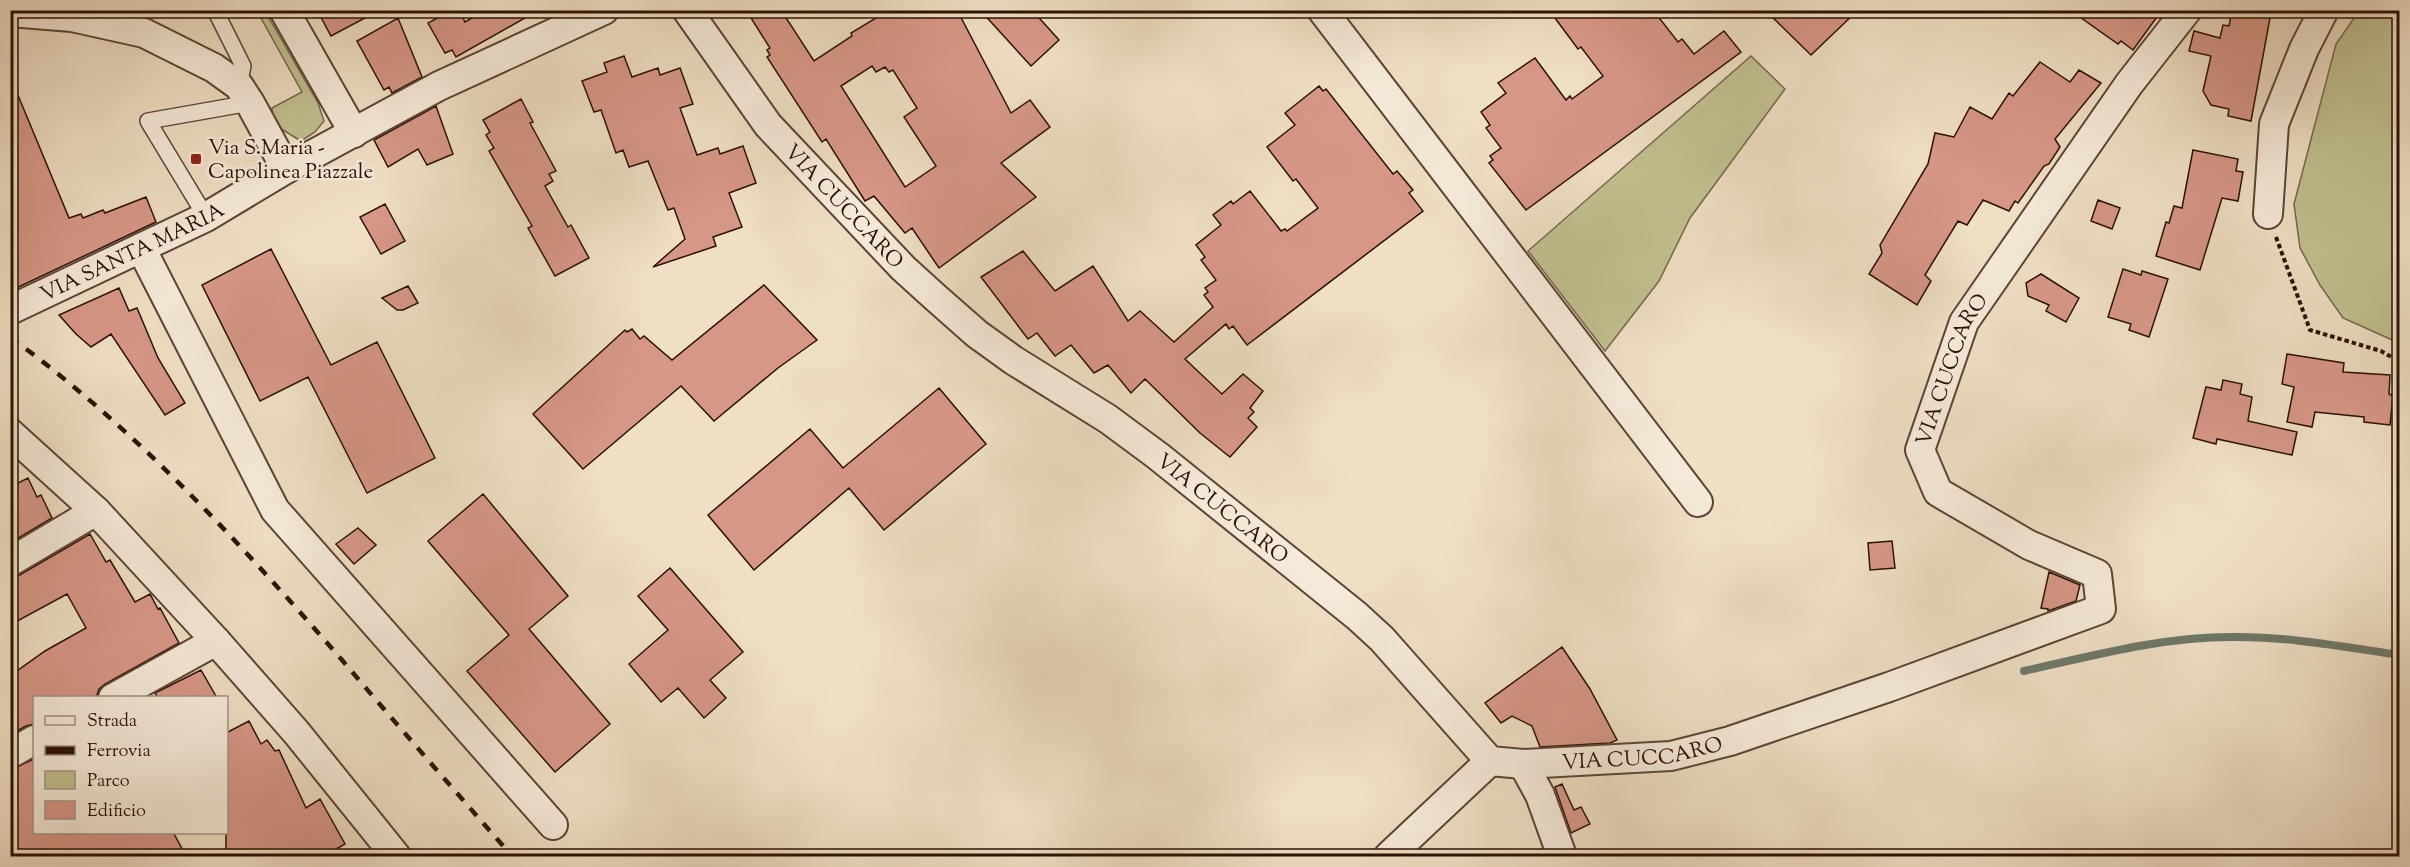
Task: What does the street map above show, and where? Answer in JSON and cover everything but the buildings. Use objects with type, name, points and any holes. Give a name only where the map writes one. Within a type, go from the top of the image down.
[{"type":"street","points":[[284,10],[354,133]]},
{"type":"street","name":"VIA SANTA MARIA","points":[[10,310],[206,217],[286,169],[439,86],[604,10]]},
{"type":"street","name":"VIA CUCCARO","points":[[687,10],[768,125],[903,268],[977,334],[1013,360],[1108,418],[1356,616],[1382,639],[1490,761],[1522,764],[1671,756],[1730,741],[1889,687],[2101,609],[2097,574],[2029,545],[1938,492],[1920,450],[1964,322],[2129,84],[2187,10]]},
{"type":"street","points":[[1322,10],[1698,502]]},
{"type":"street","points":[[2268,214],[2274,124],[2304,49],[2324,10]]},
{"type":"street","points":[[10,12],[86,15],[144,33],[214,68],[244,94],[286,169]]},
{"type":"street","points":[[141,248],[275,510],[553,825]]},
{"type":"street","points":[[10,433],[96,511],[216,641],[296,732],[396,856]]},
{"type":"street","points":[[10,562],[96,511]]},
{"type":"street","points":[[117,696],[216,641]]},
{"type":"street","points":[[10,753],[33,741]]},
{"type":"street","points":[[1389,856],[1490,761]]},
{"type":"street","points":[[1522,764],[1540,795],[1562,856]]},
{"type":"lane","points":[[206,217],[148,121],[244,94],[243,66],[215,10]]},
{"type":"path","points":[[2268,214],[2310,330],[2381,351],[2400,362]]},
{"type":"green space","points":[[257,11],[265,11],[318,103],[324,121],[315,132],[301,141],[273,124],[272,108],[302,92]]},
{"type":"green space","points":[[2359,11],[2399,11],[2399,343],[2343,318],[2320,285],[2300,248],[2294,204],[2336,44]]},
{"type":"green space","points":[[1751,56],[1785,89],[1690,218],[1659,281],[1605,351],[1528,251]]},
{"type":"waterway","points":[[2024,671],[2127,648],[2205,638],[2273,638],[2400,655]]},
{"type":"railway","points":[[10,337],[101,410],[185,489],[304,616],[512,856]]},
{"type":"place","name":"Via S.Maria - Capolinea Piazzale","points":[[196,159]]}]
